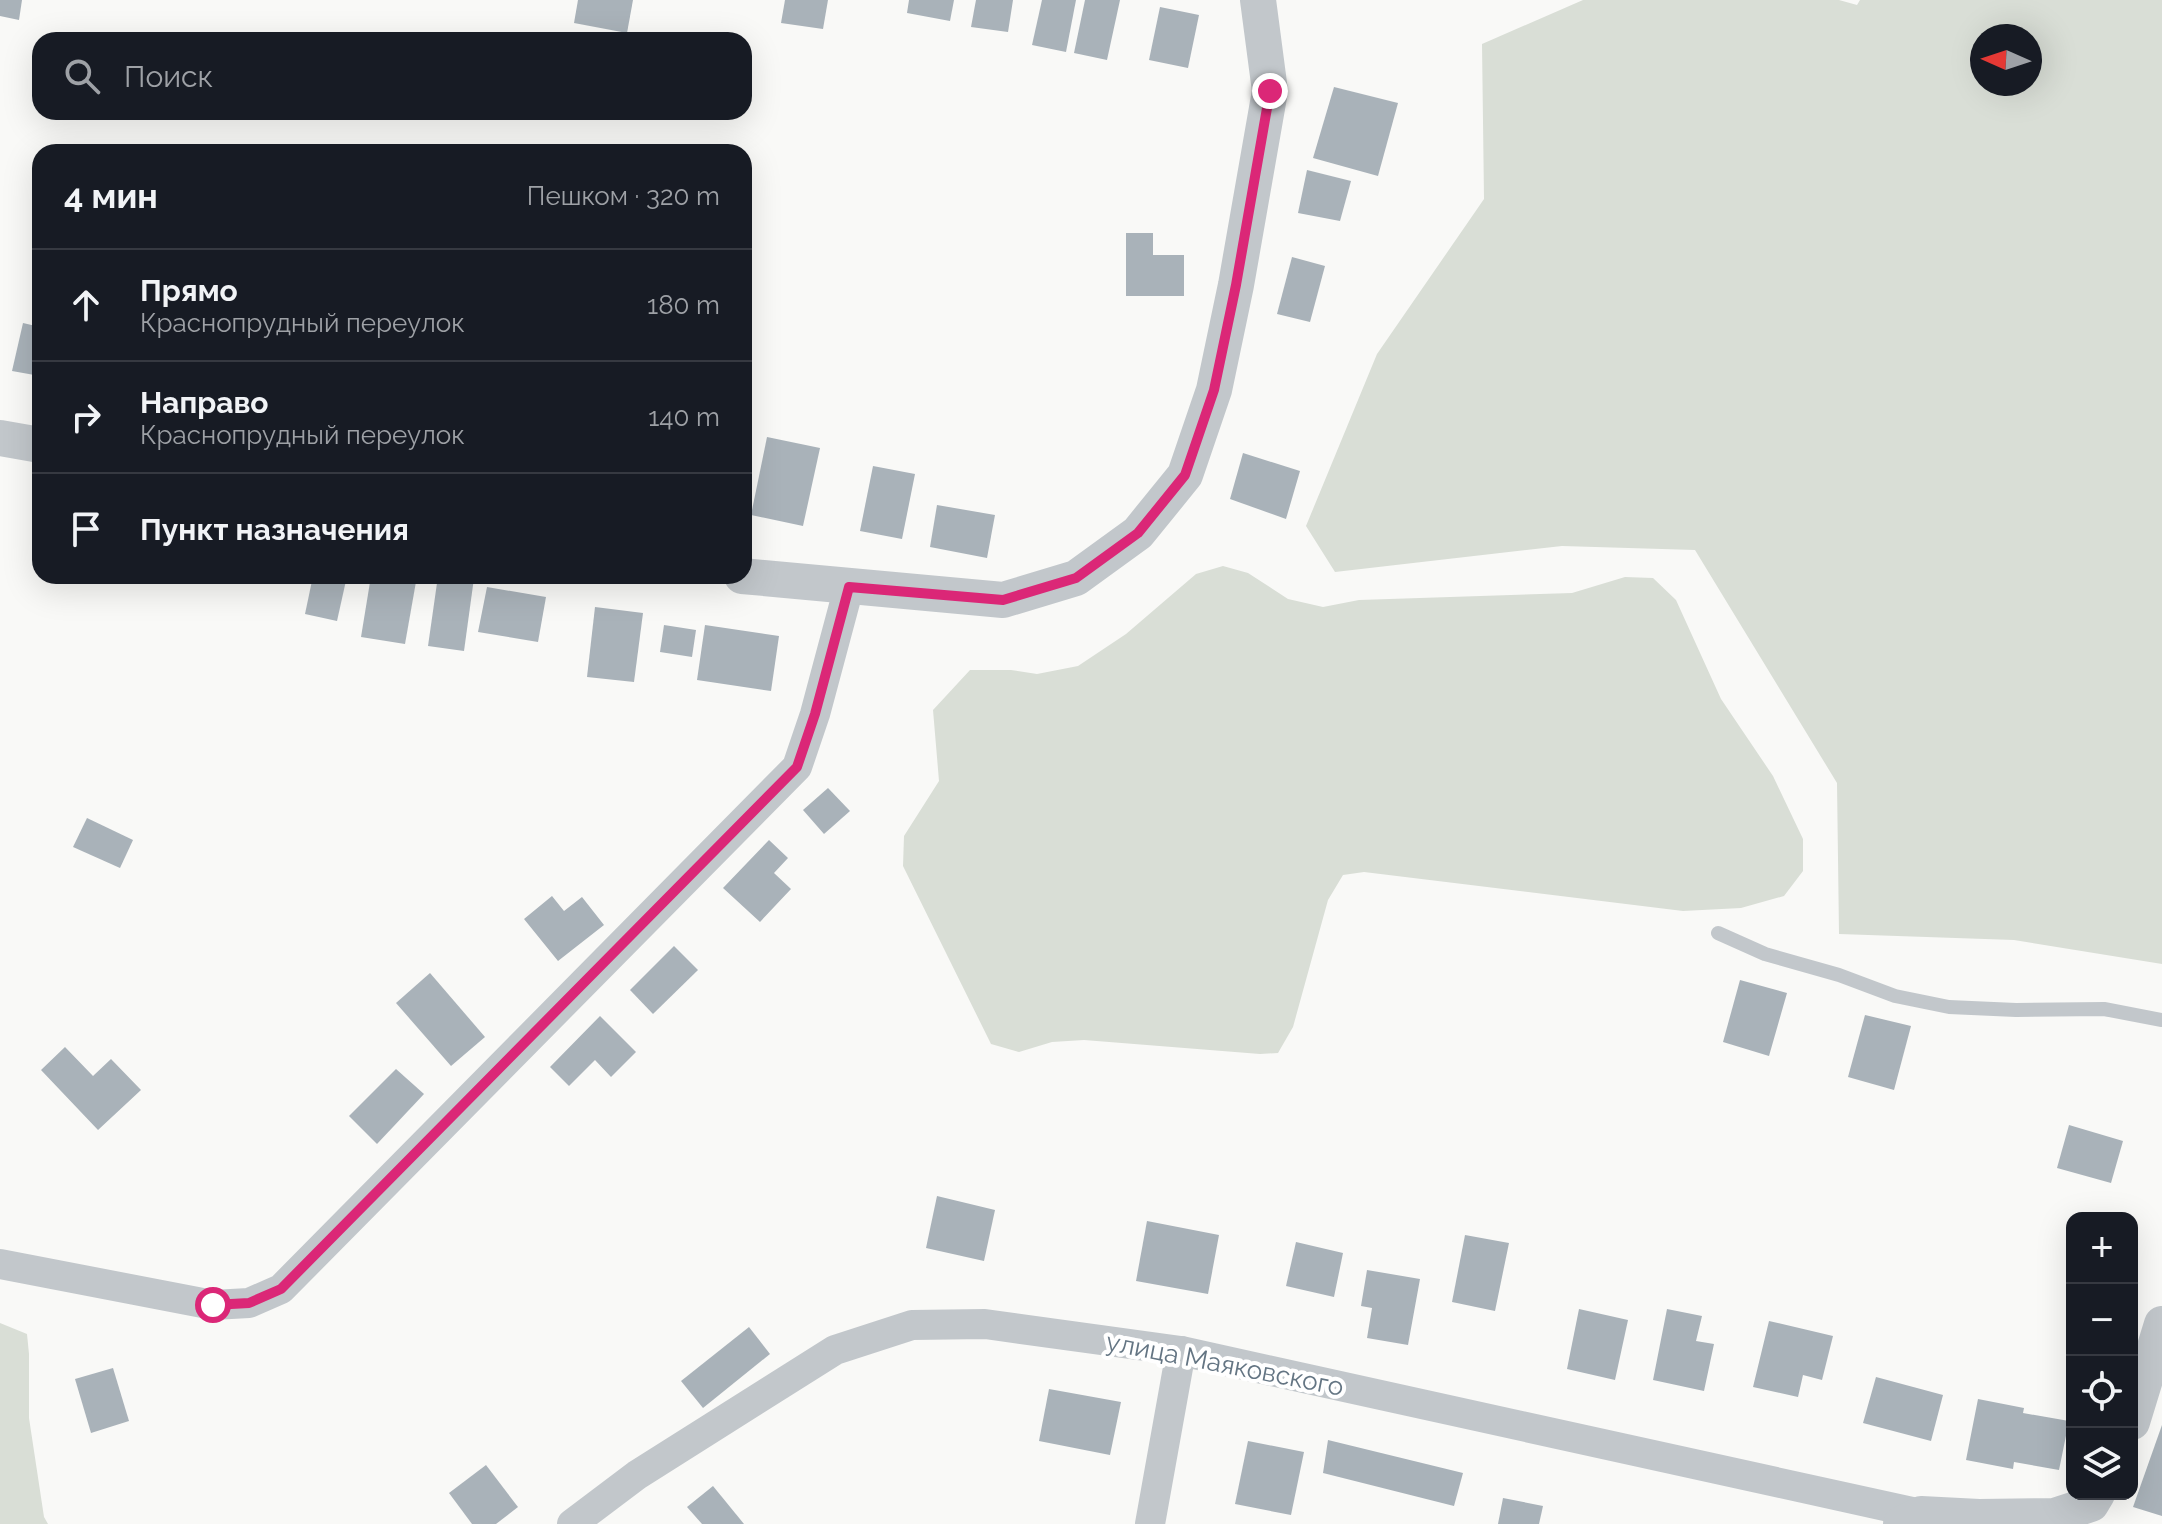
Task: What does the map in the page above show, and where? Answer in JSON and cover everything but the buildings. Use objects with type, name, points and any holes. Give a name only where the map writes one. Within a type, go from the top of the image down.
[{"type":"street","points":[[752,577],[1003,600],[1076,578],[1138,533],[1185,475],[1214,390],[1270,91],[1258,0]]},
{"type":"street","points":[[0,438],[32,444]]},
{"type":"street","points":[[0,1264],[213,1305],[249,1303],[281,1289],[797,767],[815,714],[849,587]]},
{"type":"street","name":"улица Маяковского","points":[[572,1524],[637,1475],[835,1350],[912,1325],[985,1324],[1181,1351],[1911,1519]]},
{"type":"street","points":[[2138,1402],[2162,1324]]},
{"type":"street","points":[[1150,1524],[1181,1351]]},
{"type":"street","points":[[1911,1519],[2054,1516],[2094,1507]]},
{"type":"lane","points":[[1718,933],[1765,954],[1839,975],[1895,996],[1949,1007],[2104,1009],[2162,1020]]},
{"type":"shaded area","points":[[1583,0],[1839,0],[1857,5],[1860,0],[2162,0],[2162,964],[2014,940],[1839,934],[1837,783],[1695,550],[1562,546],[1335,572],[1306,526],[1377,354],[1484,199],[1482,44]]},
{"type":"shaded area","points":[[1223,566],[1248,573],[1288,599],[1323,607],[1359,600],[1572,593],[1625,577],[1653,578],[1676,600],[1721,699],[1773,776],[1803,839],[1803,871],[1784,896],[1741,908],[1683,911],[1364,872],[1343,875],[1328,900],[1293,1027],[1278,1053],[1084,1040],[1052,1042],[1019,1052],[991,1044],[903,866],[904,836],[939,781],[933,710],[970,670],[1011,670],[1037,674],[1078,666],[1126,634],[1196,574]]},
{"type":"shaded area","points":[[0,1323],[27,1334],[29,1418],[44,1517],[48,1524],[0,1524]]},
{"type":"route","points":[[213,1305],[249,1303],[281,1289],[797,767],[815,714],[849,587],[1003,600],[1076,578],[1138,533],[1185,475],[1214,390],[1270,91]]}]
